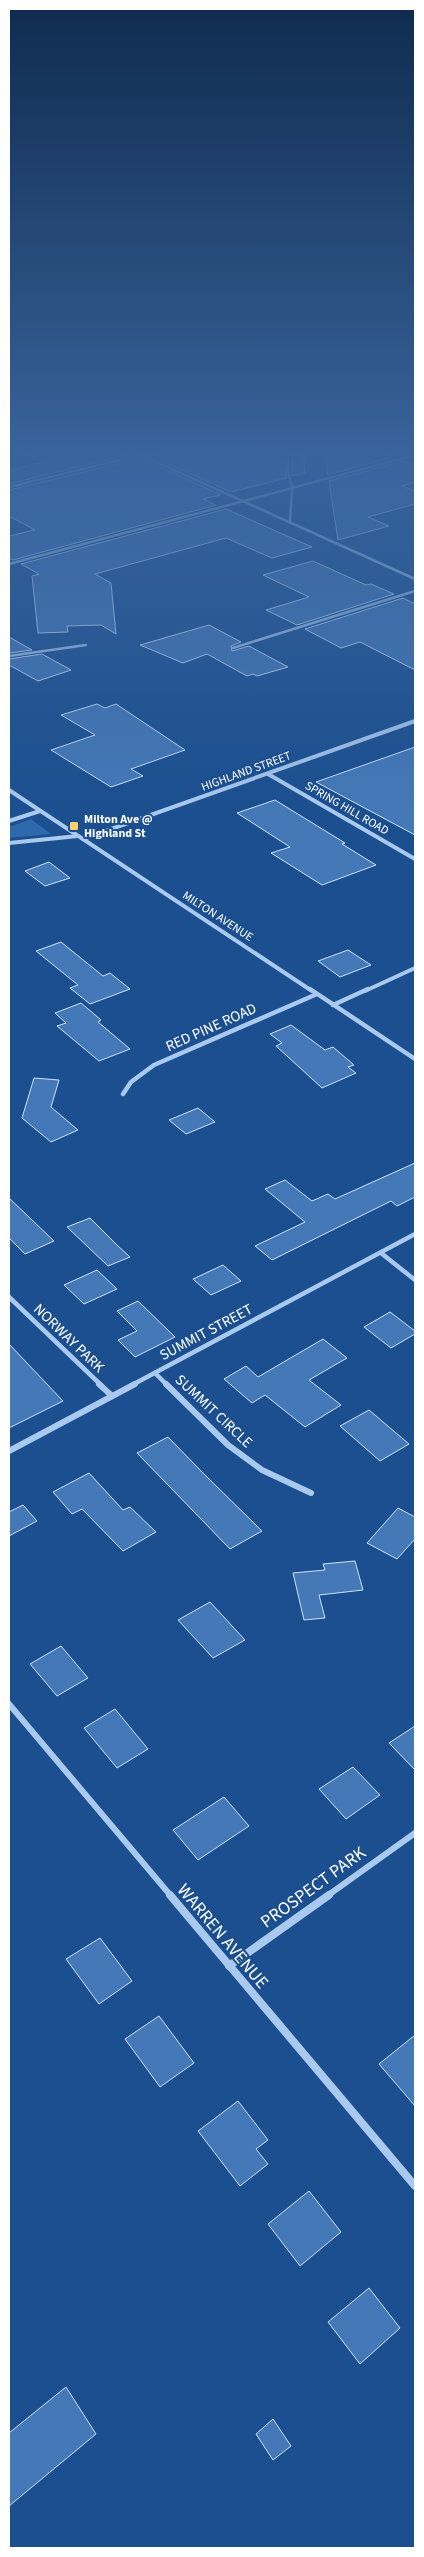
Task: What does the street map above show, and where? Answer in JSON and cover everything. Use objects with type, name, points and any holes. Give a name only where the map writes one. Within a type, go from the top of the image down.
[{"type":"street","points":[[393,569],[415,579]]},
{"type":"street","points":[[233,648],[415,591]]},
{"type":"street","points":[[9,656],[86,645]]},
{"type":"street","name":"HIGHLAND STREET","points":[[83,839],[415,721]]},
{"type":"street","name":"SPRING HILL ROAD","points":[[268,774],[415,859]]},
{"type":"street","name":"MILTON AVENUE","points":[[9,790],[415,1059]]},
{"type":"street","points":[[9,821],[40,811]]},
{"type":"street","points":[[9,842],[78,836]]},
{"type":"street","points":[[333,1005],[415,968]]},
{"type":"street","name":"RED PINE ROAD","points":[[123,1094],[132,1082],[154,1065],[317,994]]},
{"type":"street","name":"SUMMIT STREET","points":[[9,1451],[415,1234]]},
{"type":"street","points":[[381,1253],[415,1280]]},
{"type":"street","name":"NORWAY PARK","points":[[9,1297],[112,1396]]},
{"type":"street","name":"SUMMIT CIRCLE","points":[[155,1373],[228,1445],[262,1470],[310,1493]]},
{"type":"street","name":"WARREN AVENUE","points":[[9,1704],[415,2186]]},
{"type":"street","name":"PROSPECT PARK","points":[[229,1966],[415,1833]]},
{"type":"shaded area","points":[[31,819],[51,834],[9,838],[9,827]]},
{"type":"building","points":[[31,569],[112,569],[95,574],[111,583],[116,634],[101,625],[67,626],[68,632],[38,633],[32,576],[39,574]]},
{"type":"building","points":[[283,569],[331,569],[366,585],[371,584],[394,594],[297,625],[266,610],[309,597],[263,575]]},
{"type":"building","points":[[403,598],[415,604],[415,670],[360,642],[341,648],[305,629]]},
{"type":"building","points":[[209,625],[241,642],[231,646],[232,651],[249,646],[288,667],[257,676],[253,674],[247,676],[207,654],[183,663],[140,645]]},
{"type":"building","points":[[9,637],[32,650],[9,653]]},
{"type":"building","points":[[42,654],[71,670],[38,681],[9,665],[9,659]]},
{"type":"building","points":[[97,704],[105,708],[116,704],[185,750],[131,769],[143,776],[111,787],[51,750],[95,735],[61,715]]},
{"type":"building","points":[[415,747],[415,835],[316,782]]},
{"type":"building","points":[[275,800],[345,843],[342,844],[376,865],[322,885],[271,853],[290,847],[237,813]]},
{"type":"building","points":[[49,862],[70,878],[45,886],[25,871]]},
{"type":"building","points":[[61,942],[103,976],[110,973],[130,989],[90,1004],[70,988],[78,985],[36,951]]},
{"type":"building","points":[[348,950],[371,965],[340,977],[318,961]]},
{"type":"building","points":[[81,1003],[101,1020],[98,1022],[130,1049],[99,1061],[57,1026],[66,1023],[55,1013]]},
{"type":"building","points":[[291,1025],[325,1050],[333,1047],[354,1065],[348,1067],[356,1073],[322,1088],[276,1046],[282,1043],[270,1034]]},
{"type":"building","points":[[34,1078],[59,1080],[51,1107],[78,1130],[51,1142],[22,1118]]},
{"type":"building","points":[[198,1108],[215,1122],[186,1134],[169,1120]]},
{"type":"building","points":[[415,1163],[415,1197],[397,1206],[391,1201],[272,1260],[255,1246],[305,1222],[265,1189],[285,1180],[312,1201],[328,1194],[335,1199]]},
{"type":"building","points":[[9,1198],[54,1241],[25,1254],[9,1238]]},
{"type":"building","points":[[90,1218],[130,1257],[108,1266],[67,1227]]},
{"type":"building","points":[[223,1265],[241,1281],[211,1295],[193,1279]]},
{"type":"building","points":[[97,1270],[117,1289],[84,1304],[64,1285]]},
{"type":"building","points":[[138,1301],[175,1337],[135,1357],[118,1340],[137,1331],[117,1311]]},
{"type":"building","points":[[390,1312],[415,1331],[415,1334],[391,1348],[364,1327]]},
{"type":"building","points":[[323,1339],[347,1358],[309,1380],[341,1405],[305,1427],[265,1395],[252,1403],[224,1379],[246,1366],[258,1377]]},
{"type":"building","points":[[9,1344],[63,1401],[9,1428]]},
{"type":"building","points":[[369,1410],[409,1444],[380,1461],[340,1426]]},
{"type":"building","points":[[168,1437],[262,1531],[230,1549],[137,1453]]},
{"type":"building","points":[[89,1473],[123,1510],[130,1507],[156,1532],[123,1551],[82,1509],[72,1514],[53,1492]]},
{"type":"building","points":[[23,1505],[37,1521],[9,1536],[9,1512]]},
{"type":"building","points":[[398,1508],[415,1517],[415,1539],[397,1559],[367,1543]]},
{"type":"building","points":[[355,1561],[363,1590],[319,1595],[325,1618],[304,1620],[293,1573],[325,1570],[323,1564]]},
{"type":"building","points":[[210,1602],[245,1640],[213,1658],[178,1620]]},
{"type":"building","points":[[61,1646],[88,1678],[57,1696],[30,1664]]},
{"type":"building","points":[[115,1709],[148,1749],[117,1768],[84,1728]]},
{"type":"building","points":[[415,1726],[415,1770],[389,1743]]},
{"type":"building","points":[[353,1767],[380,1795],[346,1819],[319,1789]]},
{"type":"building","points":[[224,1797],[249,1826],[198,1860],[173,1830]]},
{"type":"building","points":[[100,1938],[132,1981],[99,2004],[66,1959]]},
{"type":"building","points":[[159,2016],[194,2063],[160,2087],[125,2039]]},
{"type":"building","points":[[415,2035],[415,2106],[379,2064]]},
{"type":"building","points":[[238,2101],[268,2140],[256,2149],[268,2164],[240,2186],[198,2131]]},
{"type":"building","points":[[309,2191],[341,2232],[300,2266],[268,2224]]},
{"type":"building","points":[[369,2288],[400,2328],[360,2364],[328,2322]]},
{"type":"building","points":[[66,2387],[96,2434],[9,2506],[9,2433]]},
{"type":"building","points":[[273,2419],[291,2446],[273,2460],[256,2434]]},
{"type":"place","name":"Milton Ave @ Highland St","points":[[74,826]]}]
